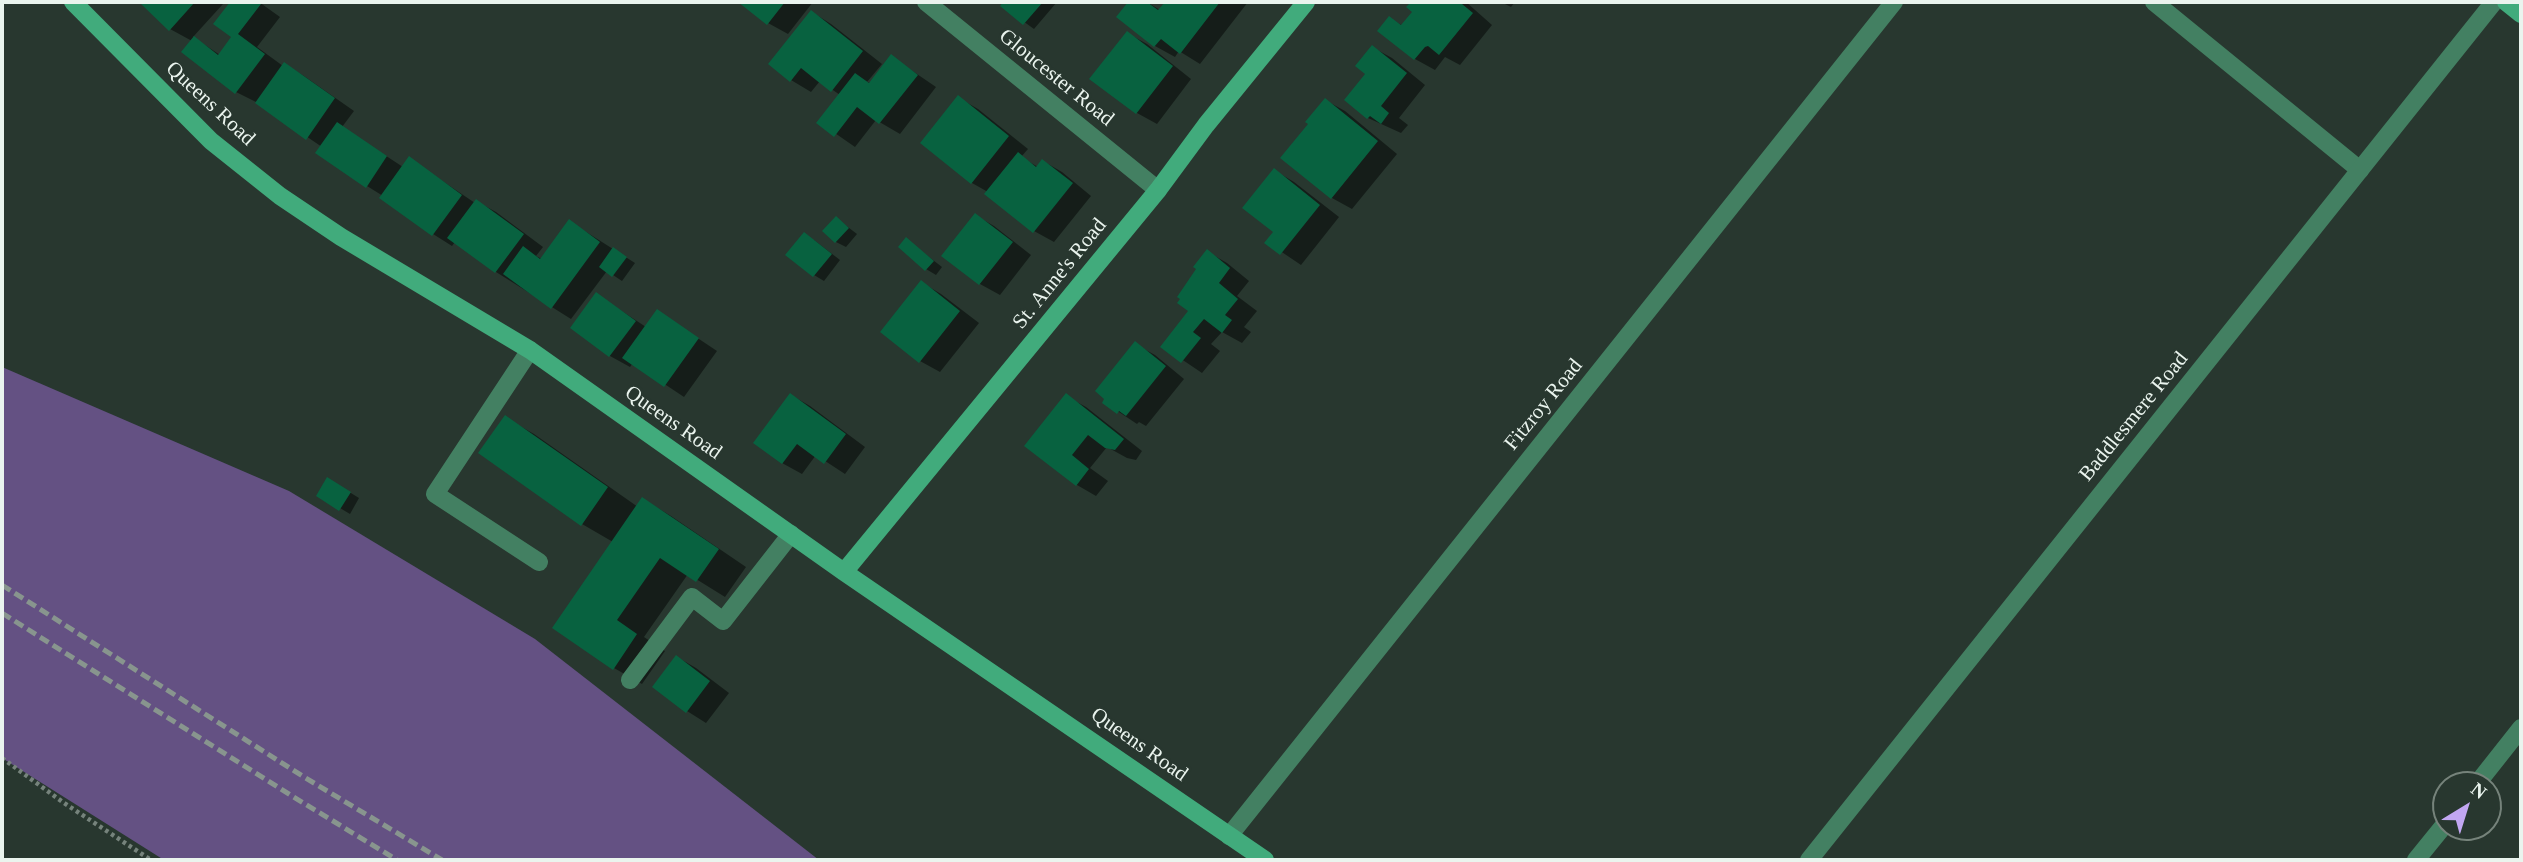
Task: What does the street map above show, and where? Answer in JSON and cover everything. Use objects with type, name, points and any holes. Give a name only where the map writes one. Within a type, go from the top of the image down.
[{"type":"street","name":"Queens Road","points":[[73,2],[211,141],[280,197],[341,237],[530,350],[844,572],[1265,860]]},
{"type":"street","name":"Gloucester Road","points":[[926,2],[1158,190]]},
{"type":"street","name":"St. Anne's Road","points":[[844,572],[1158,190],[1206,125],[1306,2]]},
{"type":"street","name":"Fitzroy Road","points":[[1229,836],[1894,2]]},
{"type":"street","points":[[2154,2],[2360,170]]},
{"type":"street","name":"Baddlesmere Road","points":[[1809,860],[2494,2]]},
{"type":"street","points":[[2506,2],[2521,14]]},
{"type":"street","points":[[530,350],[435,494],[539,562]]},
{"type":"street","points":[[631,680],[691,597],[723,621],[791,534]]},
{"type":"street","points":[[2487,771],[2521,728]]},
{"type":"street","points":[[2416,860],[2432,840]]},
{"type":"path","points":[[2,758],[64,803],[151,860]]},
{"type":"shaded area","points":[[2,367],[289,491],[535,639],[819,860],[164,860],[2,758]]},
{"type":"building","points":[[141,2],[195,2],[169,31]]},
{"type":"building","points":[[230,2],[261,4],[238,34],[265,54],[235,94],[181,52],[194,36],[218,55],[231,37],[213,24]]},
{"type":"building","points":[[738,2],[785,2],[767,25]]},
{"type":"building","points":[[1003,2],[1043,2],[1023,25],[1000,6]]},
{"type":"building","points":[[1128,2],[1147,2],[1158,10],[1165,2],[1220,2],[1180,54],[1161,39],[1154,47],[1116,17]]},
{"type":"building","points":[[1411,2],[1464,2],[1462,4],[1473,13],[1439,55],[1428,46],[1414,60],[1377,31],[1389,16],[1401,25],[1412,12],[1406,7]]},
{"type":"building","points":[[811,10],[863,51],[831,92],[801,68],[790,82],[768,64]]},
{"type":"building","points":[[1127,31],[1173,66],[1136,114],[1089,79]]},
{"type":"building","points":[[1372,45],[1407,73],[1381,106],[1389,113],[1381,124],[1370,116],[1367,119],[1344,100],[1365,74],[1355,66]]},
{"type":"building","points":[[891,54],[918,75],[879,124],[857,107],[834,137],[816,123],[855,73],[869,83]]},
{"type":"building","points":[[284,62],[335,98],[306,140],[255,103]]},
{"type":"building","points":[[958,95],[1009,136],[971,184],[920,143]]},
{"type":"building","points":[[1325,98],[1378,141],[1331,199],[1280,158]]},
{"type":"building","points":[[337,122],[387,156],[366,188],[315,153]]},
{"type":"building","points":[[1018,152],[1036,167],[1042,159],[1073,183],[1033,233],[984,194]]},
{"type":"building","points":[[409,156],[462,195],[432,236],[379,198]]},
{"type":"building","points":[[1274,168],[1320,205],[1280,255],[1264,243],[1273,232],[1242,208]]},
{"type":"building","points":[[476,199],[524,234],[495,273],[447,238]]},
{"type":"building","points":[[975,213],[1013,242],[979,285],[941,256]]},
{"type":"building","points":[[836,216],[849,228],[835,243],[822,231]]},
{"type":"building","points":[[569,219],[600,242],[551,309],[503,274],[523,246],[540,259]]},
{"type":"building","points":[[804,232],[832,254],[813,277],[785,255]]},
{"type":"building","points":[[906,237],[934,261],[925,271],[898,247]]},
{"type":"building","points":[[613,247],[627,257],[612,277],[599,267]]},
{"type":"building","points":[[1207,249],[1230,268],[1219,283],[1238,299],[1225,315],[1232,320],[1222,333],[1204,319],[1193,332],[1201,338],[1181,363],[1160,347],[1188,311],[1177,303],[1180,299],[1177,297],[1196,269],[1193,267]]},
{"type":"building","points":[[921,280],[960,311],[919,363],[880,332]]},
{"type":"building","points":[[596,292],[636,321],[609,357],[570,328]]},
{"type":"building","points":[[657,309],[699,338],[664,387],[622,358]]},
{"type":"building","points":[[1135,341],[1166,366],[1126,416],[1119,411],[1117,414],[1102,403],[1104,399],[1095,391]]},
{"type":"building","points":[[790,393],[846,434],[824,464],[797,444],[782,464],[753,443]]},
{"type":"building","points":[[1066,393],[1124,439],[1115,450],[1105,448],[1088,435],[1072,455],[1089,469],[1076,486],[1024,446]]},
{"type":"building","points":[[505,415],[608,487],[581,526],[478,453]]},
{"type":"building","points":[[327,477],[351,492],[339,511],[316,496]]},
{"type":"building","points":[[642,497],[719,549],[696,582],[660,558],[617,620],[637,634],[613,670],[552,628]]},
{"type":"building","points":[[676,655],[710,681],[686,713],[652,687]]},
{"type":"railway","points":[[2,585],[304,777],[442,860]]},
{"type":"railway","points":[[2,613],[397,860]]}]
